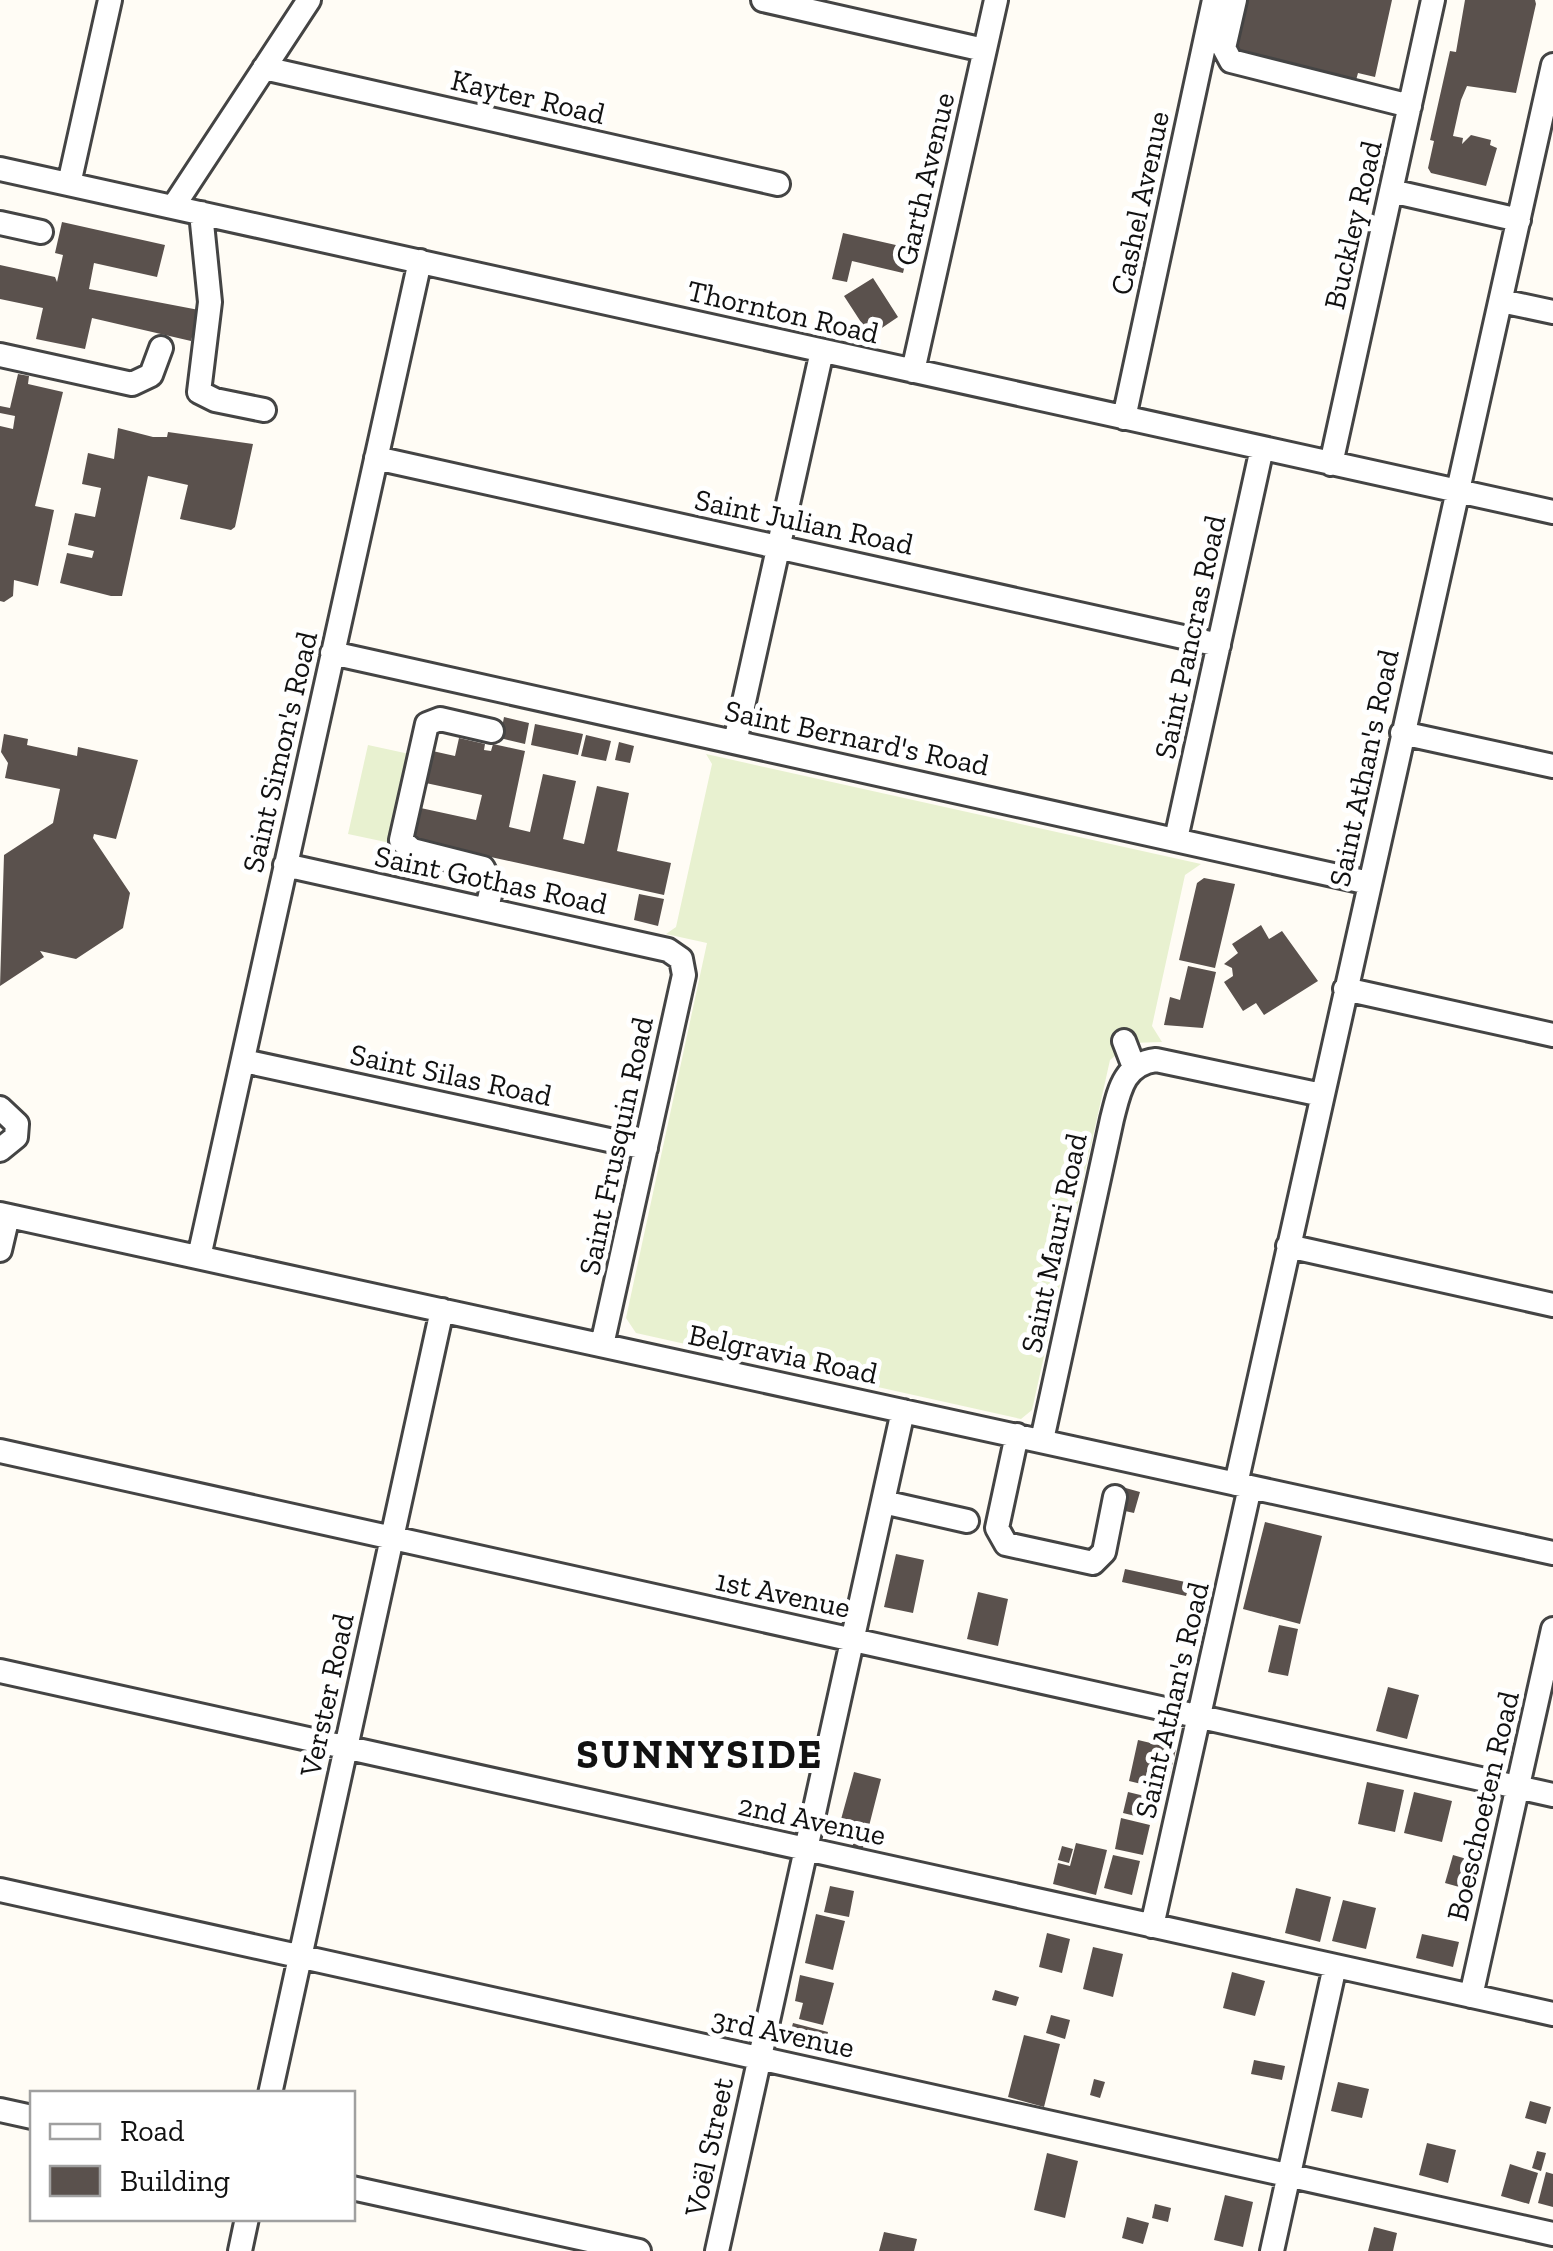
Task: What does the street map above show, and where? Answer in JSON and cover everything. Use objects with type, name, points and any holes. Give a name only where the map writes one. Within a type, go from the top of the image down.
[{"type":"street","points":[[68,184],[110,0]]},
{"type":"street","points":[[173,207],[309,0]]},
{"type":"street","points":[[763,0],[984,50]]},
{"type":"street","name":"Garth Avenue","points":[[913,372],[996,0]]},
{"type":"street","name":"Cashel Avenue","points":[[1124,418],[1214,0]]},
{"type":"street","points":[[1235,0],[1224,48],[1231,62],[1410,106]]},
{"type":"street","name":"Buckley Road","points":[[1330,464],[1434,0]]},
{"type":"street","name":"Saint Athan's Road","points":[[1152,1926],[1198,1718],[1288,1246],[1518,220],[1549,107],[1553,66]]},
{"type":"street","name":"Kayter Road","points":[[264,68],[778,184]]},
{"type":"street","name":"Thornton Road","points":[[0,169],[1553,512]]},
{"type":"street","points":[[1391,191],[1518,220]]},
{"type":"street","points":[[201,213],[210,302],[199,392],[215,400],[264,410]]},
{"type":"street","points":[[0,223],[41,232]]},
{"type":"street","name":"Saint Simon's Road","points":[[200,1256],[420,261]]},
{"type":"street","points":[[1501,301],[1553,312]]},
{"type":"street","points":[[0,355],[132,384],[152,375],[161,348]]},
{"type":"street","points":[[735,742],[822,351]]},
{"type":"street","name":"Saint Pancras Road","points":[[1176,839],[1262,448]]},
{"type":"street","name":"Saint Julian Road","points":[[376,458],[1219,644]]},
{"type":"street","name":"Saint Bernard's Road","points":[[332,653],[1369,883]]},
{"type":"street","points":[[487,909],[492,886],[483,868],[412,850],[401,840],[427,724],[440,720],[492,731]]},
{"type":"street","points":[[1402,733],[1553,766]]},
{"type":"street","name":"Saint Gothas Road","points":[[285,866],[668,950],[682,959]]},
{"type":"street","name":"Saint Frusquin Road","points":[[602,1345],[684,975],[682,959]]},
{"type":"street","points":[[1346,989],[1553,1036]]},
{"type":"street","points":[[1124,1040],[1136,1066],[1156,1060],[1184,1064],[1322,1095]]},
{"type":"street","name":"Saint Silas Road","points":[[244,1061],[646,1148]]},
{"type":"street","name":"Saint Mauri Road","points":[[1042,1440],[1112,1119],[1122,1082],[1136,1066]]},
{"type":"street","points":[[0,1108],[16,1124],[16,1137],[0,1150]]},
{"type":"street","points":[[0,1250],[4,1215]]},
{"type":"street","name":"Belgravia Road","points":[[4,1215],[1553,1553]]},
{"type":"street","points":[[1288,1246],[1553,1305]]},
{"type":"street","name":"Verster Road","points":[[271,2091],[442,1310]]},
{"type":"street","name":"Voël Street","points":[[717,2251],[903,1412]]},
{"type":"street","points":[[1017,1435],[997,1528],[1006,1544],[1093,1562],[1104,1552],[1114,1497]]},
{"type":"street","name":"1st Avenue","points":[[0,1452],[1553,1795]]},
{"type":"street","points":[[883,1502],[967,1521]]},
{"type":"street","name":"Boeschoeten Road","points":[[1470,1996],[1553,1629]]},
{"type":"street","name":"2nd Avenue","points":[[0,1671],[1553,2014]]},
{"type":"street","name":"3rd Avenue","points":[[0,1890],[1553,2234]]},
{"type":"street","points":[[1272,2251],[1335,1966]]},
{"type":"street","points":[[0,2110],[30,2117]]},
{"type":"street","points":[[355,2189],[639,2251]]},
{"type":"street","points":[[240,2251],[246,2221]]},
{"type":"green space","points":[[368,745],[414,755],[395,844],[348,834]]},
{"type":"green space","points":[[706,754],[1201,864],[1185,875],[1152,1026],[1162,1042],[1131,1043],[1110,1060],[1032,1410],[1021,1419],[636,1333],[626,1318],[707,943],[666,934],[676,927],[712,764]]},
{"type":"building","points":[[1239,0],[1392,0],[1375,77],[1358,73],[1355,84],[1228,50]]},
{"type":"building","points":[[1465,0],[1535,0],[1536,4],[1516,93],[1467,86],[1461,100],[1453,136],[1463,138],[1462,144],[1471,135],[1491,140],[1490,145],[1497,148],[1486,186],[1431,173],[1428,168],[1434,141],[1430,140],[1450,51],[1456,52]]},
{"type":"building","points":[[62,222],[165,245],[157,277],[94,263],[89,289],[199,310],[191,341],[92,318],[85,349],[36,339],[43,308],[0,299],[0,265],[55,277],[57,282],[63,255],[55,253]]},
{"type":"building","points":[[843,233],[909,248],[903,273],[852,261],[847,282],[832,279]]},
{"type":"building","points":[[873,278],[898,317],[870,336],[844,296]]},
{"type":"building","points":[[18,374],[29,376],[28,384],[63,392],[35,506],[54,510],[38,586],[14,580],[13,596],[4,602],[0,601],[0,426],[13,429],[15,416],[0,413],[0,406],[10,408]]},
{"type":"building","points":[[118,428],[153,437],[167,437],[168,432],[253,444],[235,527],[231,530],[180,519],[188,485],[148,476],[122,596],[111,596],[60,583],[67,553],[92,558],[94,551],[68,545],[75,513],[95,517],[101,488],[82,484],[88,453],[114,459]]},
{"type":"building","points":[[504,717],[529,723],[525,744],[500,738]]},
{"type":"building","points":[[535,724],[583,734],[578,755],[531,745]]},
{"type":"building","points":[[4,734],[28,739],[27,745],[77,756],[78,747],[138,760],[116,839],[94,834],[93,838],[130,893],[123,928],[76,959],[40,951],[44,957],[0,986],[4,855],[53,823],[60,789],[5,778],[8,763],[1,752]]},
{"type":"building","points":[[586,735],[611,741],[606,761],[581,756]]},
{"type":"building","points":[[459,738],[485,744],[484,750],[491,751],[493,744],[525,751],[509,827],[530,832],[543,774],[576,781],[563,839],[584,844],[597,786],[629,793],[617,851],[671,863],[664,895],[409,839],[416,807],[476,820],[482,795],[421,782],[428,750],[455,756]]},
{"type":"building","points":[[619,742],[634,746],[630,763],[615,760]]},
{"type":"building","points":[[1204,878],[1235,884],[1215,968],[1179,960],[1197,883]]},
{"type":"building","points":[[639,894],[664,899],[658,926],[634,920]]},
{"type":"building","points":[[1261,925],[1269,939],[1282,931],[1318,981],[1264,1015],[1256,1003],[1243,1011],[1224,982],[1233,976],[1232,968],[1224,964],[1238,953],[1232,944]]},
{"type":"building","points":[[1188,966],[1216,972],[1203,1028],[1164,1025],[1170,997],[1180,1000]]},
{"type":"building","points":[[1122,1487],[1140,1492],[1134,1513],[1116,1509]]},
{"type":"building","points":[[1265,1522],[1322,1536],[1300,1624],[1243,1609]]},
{"type":"building","points":[[896,1554],[924,1560],[913,1613],[884,1607]]},
{"type":"building","points":[[1125,1569],[1190,1583],[1186,1596],[1122,1582]]},
{"type":"building","points":[[978,1592],[1008,1599],[998,1646],[967,1639]]},
{"type":"building","points":[[1279,1625],[1298,1629],[1288,1676],[1268,1672]]},
{"type":"building","points":[[1388,1687],[1419,1695],[1407,1739],[1376,1731]]},
{"type":"building","points":[[1138,1740],[1176,1749],[1166,1790],[1129,1781]]},
{"type":"building","points":[[854,1772],[881,1779],[868,1830],[840,1823]]},
{"type":"building","points":[[1367,1782],[1404,1790],[1395,1832],[1358,1824]]},
{"type":"building","points":[[1128,1792],[1157,1799],[1152,1820],[1123,1813]]},
{"type":"building","points":[[1414,1792],[1452,1801],[1442,1842],[1404,1833]]},
{"type":"building","points":[[1121,1818],[1150,1825],[1143,1855],[1115,1849]]},
{"type":"building","points":[[857,1829],[867,1832],[862,1851],[852,1848]]},
{"type":"building","points":[[1076,1843],[1107,1850],[1096,1895],[1053,1884],[1058,1863],[1070,1866]]},
{"type":"building","points":[[1062,1846],[1073,1849],[1069,1863],[1058,1860]]},
{"type":"building","points":[[1113,1855],[1140,1861],[1132,1895],[1104,1888]]},
{"type":"building","points":[[1453,1855],[1477,1862],[1470,1890],[1445,1883]]},
{"type":"building","points":[[830,1886],[854,1891],[849,1917],[824,1912]]},
{"type":"building","points":[[1296,1888],[1331,1897],[1320,1942],[1285,1933]]},
{"type":"building","points":[[1343,1900],[1376,1908],[1366,1949],[1332,1941]]},
{"type":"building","points":[[816,1914],[845,1921],[833,1970],[805,1963]]},
{"type":"building","points":[[1047,1933],[1070,1939],[1062,1973],[1039,1967]]},
{"type":"building","points":[[1422,1934],[1459,1942],[1453,1967],[1416,1958]]},
{"type":"building","points":[[1093,1947],[1123,1954],[1113,1997],[1083,1989]]},
{"type":"building","points":[[1232,1972],[1265,1981],[1255,2016],[1223,2008]]},
{"type":"building","points":[[800,1975],[834,1983],[823,2025],[799,2019],[803,2003],[795,2001]]},
{"type":"building","points":[[995,1990],[1019,1997],[1016,2006],[992,2000]]},
{"type":"building","points":[[1051,2015],[1070,2020],[1065,2039],[1046,2033]]},
{"type":"building","points":[[793,2023],[828,2032],[823,2050],[788,2041]]},
{"type":"building","points":[[1024,2035],[1060,2044],[1044,2107],[1008,2097]]},
{"type":"building","points":[[1254,2060],[1285,2066],[1282,2080],[1251,2074]]},
{"type":"building","points":[[1094,2079],[1105,2082],[1100,2098],[1090,2095]]},
{"type":"building","points":[[1338,2082],[1369,2089],[1362,2118],[1331,2111]]},
{"type":"building","points":[[1530,2101],[1551,2107],[1546,2124],[1525,2118]]},
{"type":"building","points":[[1427,2143],[1456,2150],[1448,2183],[1419,2175]]},
{"type":"building","points":[[1537,2151],[1546,2153],[1541,2171],[1532,2168]]},
{"type":"building","points":[[1047,2153],[1078,2161],[1065,2218],[1034,2210]]},
{"type":"building","points":[[1510,2164],[1538,2173],[1529,2204],[1501,2196]]},
{"type":"building","points":[[1546,2172],[1553,2174],[1553,2207],[1538,2203]]},
{"type":"building","points":[[1225,2195],[1253,2202],[1243,2247],[1214,2240]]},
{"type":"building","points":[[1155,2204],[1171,2208],[1168,2222],[1152,2218]]},
{"type":"building","points":[[1127,2217],[1149,2223],[1143,2244],[1122,2238]]},
{"type":"building","points":[[1374,2227],[1397,2233],[1393,2251],[1368,2251]]},
{"type":"building","points":[[884,2232],[917,2239],[914,2251],[879,2251]]},
{"type":"district","name":"SUNNYSIDE","points":[[700,1754]]}]
